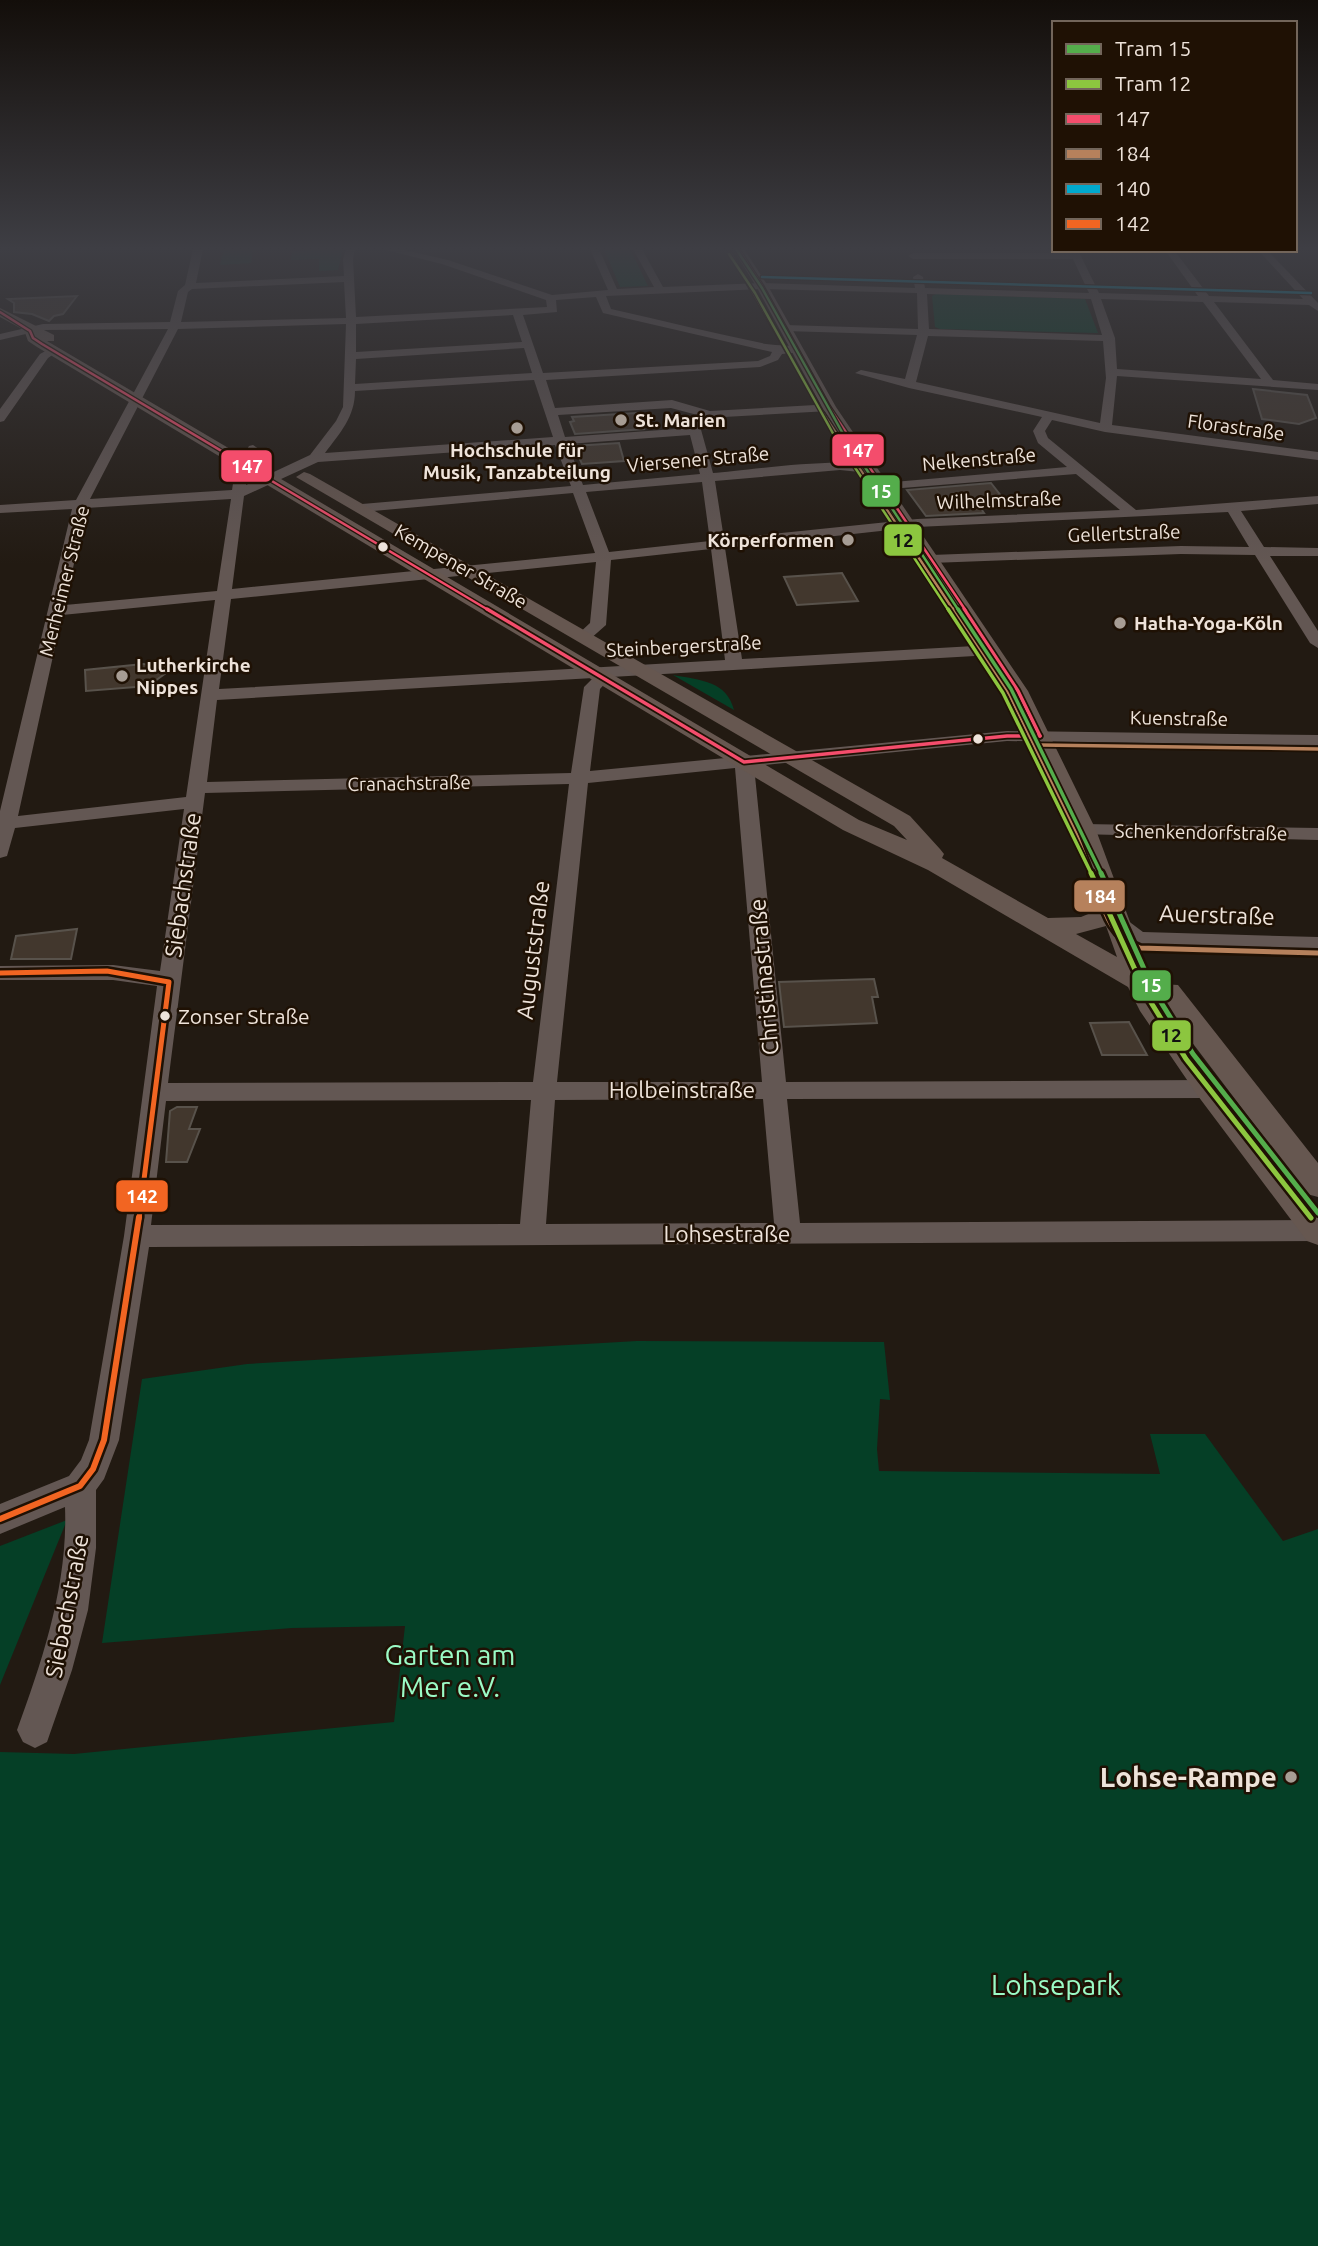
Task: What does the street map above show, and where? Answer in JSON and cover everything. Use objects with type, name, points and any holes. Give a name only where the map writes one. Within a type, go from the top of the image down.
[{"type":"main road","name":"Kempener Straße","points":[[59,354],[139,393],[159,394]]},
{"type":"main road","name":"Kempener Straße","points":[[74,354],[139,393],[244,464],[744,762],[862,830],[886,838],[968,882],[1138,980],[1178,1008]]},
{"type":"main road","points":[[800,354],[829,407],[1018,691],[1125,924],[1178,1008],[1318,1185]]},
{"type":"main road","name":"Kempener Straße","points":[[259,452],[362,508],[887,812],[901,821],[926,849],[968,882]]},
{"type":"main road","points":[[862,830],[885,822],[887,812]]},
{"type":"main road","points":[[1102,875],[1125,924],[1138,980],[1150,1004],[1208,1089],[1318,1231]]},
{"type":"main road","points":[[1043,925],[1084,925],[1103,919],[1125,924]]},
{"type":"street","points":[[0,418],[48,354]]},
{"type":"street","name":"Merheimer Straße","points":[[0,852],[7,823],[9,778],[55,611],[80,505],[160,354]]},
{"type":"street","points":[[315,458],[342,422],[349,407],[351,356],[386,354]]},
{"type":"street","points":[[530,354],[604,557],[598,625],[583,637]]},
{"type":"street","points":[[351,388],[538,376],[665,379],[760,364],[774,358],[776,354]]},
{"type":"street","points":[[909,385],[918,354]]},
{"type":"street","points":[[1105,428],[1113,372],[1111,354]]},
{"type":"street","points":[[1248,354],[1270,384]]},
{"type":"street","points":[[1113,372],[1318,387]]},
{"type":"street","name":"Florastraße","points":[[861,373],[1105,428],[1318,456]]},
{"type":"street","points":[[665,379],[681,407]]},
{"type":"street","points":[[550,412],[672,404],[709,415],[829,407]]},
{"type":"street","points":[[709,415],[694,425],[708,478],[734,664]]},
{"type":"street","points":[[1048,417],[1039,435],[1133,514]]},
{"type":"street","points":[[1,509],[238,494],[315,458],[696,430]]},
{"type":"street","name":"Siebachstraße","points":[[35,1730],[58,1667],[79,1568],[83,1523],[80,1486],[93,1469],[104,1440],[137,1236],[169,982],[238,494],[244,464],[259,452]]},
{"type":"street","name":"Viersener Straße","points":[[362,508],[840,466],[870,469]]},
{"type":"street","name":"Nelkenstraße","points":[[882,487],[1079,470]]},
{"type":"street","name":"Wilhelmstraße","points":[[55,611],[432,575],[908,524],[1133,514],[1318,500]]},
{"type":"street","points":[[1232,508],[1316,637]]},
{"type":"street","name":"Gellertstraße","points":[[930,559],[1181,550],[1318,552]]},
{"type":"street","name":"Steinbergerstraße","points":[[210,695],[598,675],[638,669],[992,650]]},
{"type":"street","name":"Auguststraße","points":[[532,1233],[543,1090],[579,778],[592,687],[598,675]]},
{"type":"street","name":"Kuenstraße","points":[[1040,736],[1318,740]]},
{"type":"street","name":"Cranachstraße","points":[[7,823],[196,795],[579,778],[998,737],[1040,736]]},
{"type":"street","name":"Christinastraße","points":[[744,762],[788,1234]]},
{"type":"street","name":"Schenkendorfstraße","points":[[1084,830],[1318,834]]},
{"type":"street","name":"Auerstraße","points":[[1125,924],[1318,944]]},
{"type":"street","points":[[0,973],[132,973],[157,975],[169,982]]},
{"type":"street","name":"Holbeinstraße","points":[[156,1092],[1208,1089]]},
{"type":"street","name":"Lohsestraße","points":[[137,1236],[1318,1231]]},
{"type":"street","points":[[0,1519],[80,1486]]},
{"type":"green space","points":[[673,675],[702,681],[719,688],[730,700],[734,710]]},
{"type":"green space","points":[[637,1341],[884,1342],[890,1400],[880,1399],[877,1449],[879,1471],[1160,1474],[1150,1434],[1205,1434],[1283,1541],[1318,1529],[1318,2246],[0,2246],[0,1752],[74,1754],[394,1722],[405,1626],[292,1628],[102,1643],[142,1379],[247,1364]]},
{"type":"green space","points":[[67,1520],[0,1685],[0,1546]]},
{"type":"building","points":[[1253,389],[1307,395],[1316,418],[1299,424],[1262,419]]},
{"type":"building","name":"St. Marien","points":[[636,413],[644,429],[575,434],[570,422],[574,421],[572,417]]},
{"type":"building","points":[[619,443],[624,461],[582,464],[574,446]]},
{"type":"building","points":[[991,483],[1009,506],[979,506],[984,513],[926,516],[907,490]]},
{"type":"building","points":[[842,573],[858,601],[797,605],[784,577]]},
{"type":"building","name":"Lutherkirche Nippes","points":[[143,664],[173,668],[148,686],[86,691],[85,670]]},
{"type":"building","points":[[77,929],[71,959],[11,959],[16,936]]},
{"type":"building","points":[[874,979],[878,997],[872,997],[877,1023],[784,1027],[779,982]]},
{"type":"building","points":[[1129,1022],[1147,1055],[1102,1055],[1090,1023]]},
{"type":"building","points":[[177,1107],[197,1107],[189,1129],[200,1129],[187,1162],[166,1162],[170,1111]]},
{"type":"tram line","name":"12","points":[[789,354],[835,437],[1003,693],[1064,814],[1147,996],[1186,1059],[1311,1218]]},
{"type":"tram line","name":"15","points":[[799,354],[842,432],[1011,689],[1072,810],[1154,991],[1193,1054],[1318,1213]]},
{"type":"transit line","name":"147","points":[[58,354],[744,762],[1007,736],[1040,736]]},
{"type":"transit line","name":"184","points":[[789,354],[822,412],[1010,695],[1076,833],[1112,929],[1127,943],[1140,948],[1318,953]]},
{"type":"transit line","name":"147","points":[[800,354],[829,407],[1018,691],[1040,736]]},
{"type":"transit line","name":"184","points":[[1040,745],[1318,749]]},
{"type":"transit line","name":"142","points":[[0,973],[107,971],[149,976],[169,982],[137,1236],[104,1440],[93,1469],[80,1486],[0,1519]]},
{"type":"place","name":"St. Marien","points":[[621,420]]},
{"type":"place","name":"Hochschule für Musik, Tanzabteilung","points":[[517,428]]},
{"type":"place","name":"Körperformen","points":[[848,540]]},
{"type":"place","name":"Hatha-Yoga-Köln","points":[[1120,623]]},
{"type":"place","name":"Lutherkirche Nippes","points":[[122,676]]},
{"type":"place","name":"Zonser Straße","points":[[165,1016]]},
{"type":"place","name":"Lohse-Rampe","points":[[1291,1777]]},
{"type":"park label","name":"Garten am Mer e.V.","points":[[450,1671]]},
{"type":"park label","name":"Lohsepark","points":[[1056,1985]]}]
